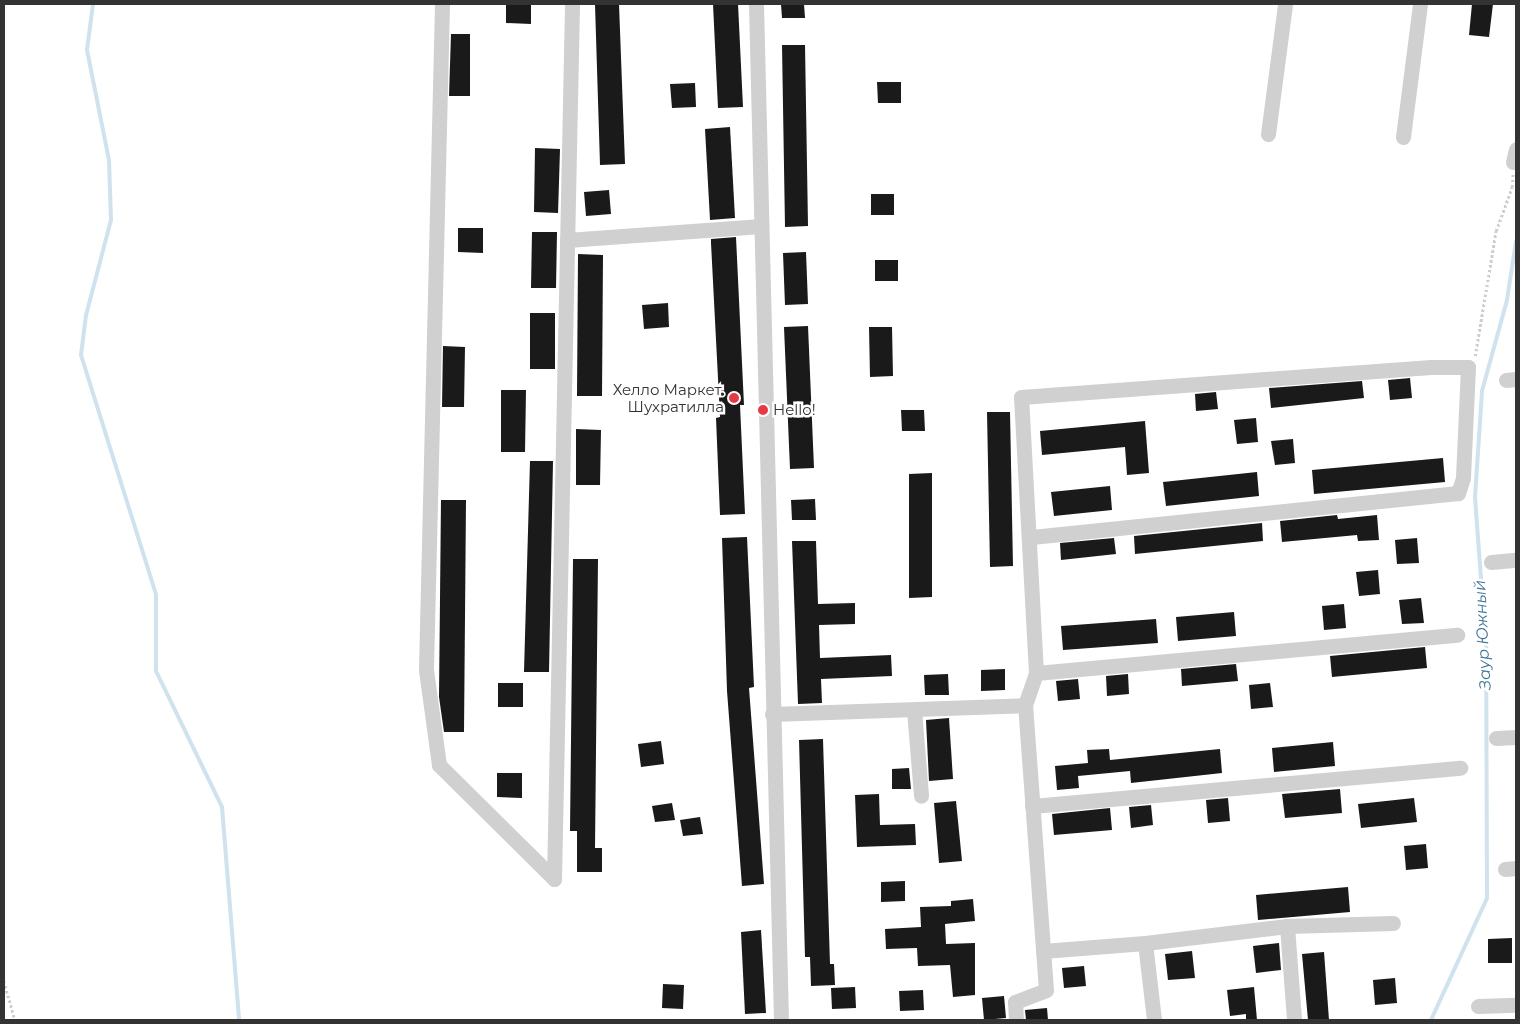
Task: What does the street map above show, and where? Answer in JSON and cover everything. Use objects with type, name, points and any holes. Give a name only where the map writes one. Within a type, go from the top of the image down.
[{"type":"street","points":[[442,4],[426,670],[439,765],[554,880],[572,4]]},
{"type":"street","points":[[756,4],[781,1020]]},
{"type":"street","points":[[1268,134],[1285,4]]},
{"type":"street","points":[[1403,137],[1420,4]]},
{"type":"street","points":[[567,240],[761,226]]},
{"type":"street","points":[[1016,1020],[1015,1002],[1046,990],[1025,705],[1036,673],[1021,397],[1431,367],[1468,367],[1463,478],[1458,493],[1029,537]]},
{"type":"street","points":[[1491,562],[1516,560]]},
{"type":"street","points":[[1036,673],[1456,635]]},
{"type":"street","points":[[772,714],[1025,705]]},
{"type":"street","points":[[914,710],[922,796]]},
{"type":"street","points":[[1496,738],[1516,738]]},
{"type":"street","points":[[1032,806],[1460,768]]},
{"type":"street","points":[[1043,951],[1144,943],[1287,926],[1393,924]]},
{"type":"street","points":[[1287,926],[1294,1020]]},
{"type":"street","points":[[1144,943],[1154,1020]]},
{"type":"street","points":[[1478,1006],[1516,1006]]},
{"type":"path","points":[[1468,367],[1474,357],[1485,311],[1496,231],[1512,187],[1515,156]]},
{"type":"path","points":[[4,980],[15,1020]]},
{"type":"building","points":[[506,4],[531,4],[531,24],[506,23]]},
{"type":"building","points":[[595,4],[619,4],[625,164],[600,165]]},
{"type":"building","points":[[713,4],[738,4],[743,107],[718,108]]},
{"type":"building","points":[[781,4],[804,4],[805,18],[782,18]]},
{"type":"building","points":[[1472,4],[1493,4],[1489,37],[1469,35]]},
{"type":"building","points":[[451,34],[470,34],[470,96],[449,96]]},
{"type":"building","points":[[782,45],[805,45],[808,226],[785,227]]},
{"type":"building","points":[[877,82],[901,82],[901,103],[878,103]]},
{"type":"building","points":[[695,83],[696,107],[672,108],[670,84]]},
{"type":"building","points":[[730,127],[735,218],[710,220],[705,129]]},
{"type":"building","points":[[535,148],[560,149],[558,213],[534,212]]},
{"type":"building","points":[[609,190],[611,214],[586,216],[584,192]]},
{"type":"building","points":[[871,194],[894,194],[894,215],[871,215]]},
{"type":"building","points":[[458,228],[483,228],[483,253],[458,252]]},
{"type":"building","points":[[532,232],[557,232],[556,288],[531,288]]},
{"type":"building","points":[[736,237],[744,405],[740,405],[745,514],[720,515],[716,418],[720,417],[711,239]]},
{"type":"building","points":[[806,252],[808,304],[785,305],[783,253]]},
{"type":"building","points":[[578,254],[603,255],[602,396],[577,396]]},
{"type":"building","points":[[875,260],[898,260],[898,281],[875,281]]},
{"type":"building","points":[[668,303],[669,327],[644,329],[642,305]]},
{"type":"building","points":[[530,313],[555,313],[555,369],[530,369]]},
{"type":"building","points":[[808,326],[814,468],[790,469],[784,327]]},
{"type":"building","points":[[869,327],[892,327],[893,376],[870,377]]},
{"type":"building","points":[[443,346],[465,347],[464,407],[442,407]]},
{"type":"building","points":[[1410,378],[1412,398],[1390,400],[1388,380]]},
{"type":"building","points":[[1362,381],[1364,398],[1271,408],[1269,388]]},
{"type":"building","points":[[501,390],[526,390],[525,452],[501,452]]},
{"type":"building","points":[[1216,392],[1218,409],[1196,411],[1195,394]]},
{"type":"building","points":[[901,410],[924,410],[925,431],[902,431]]},
{"type":"building","points":[[987,412],[1010,412],[1013,566],[990,567]]},
{"type":"building","points":[[1256,418],[1258,442],[1237,444],[1234,420]]},
{"type":"building","points":[[1145,421],[1149,473],[1127,475],[1125,447],[1042,455],[1040,431]]},
{"type":"building","points":[[576,429],[601,430],[600,485],[576,485]]},
{"type":"building","points":[[1293,439],[1295,463],[1275,465],[1271,441]]},
{"type":"building","points":[[1443,458],[1445,482],[1314,494],[1312,470]]},
{"type":"building","points":[[530,461],[553,461],[549,672],[524,672]]},
{"type":"building","points":[[1257,472],[1259,496],[1166,506],[1163,482]]},
{"type":"building","points":[[932,473],[932,597],[909,598],[909,474]]},
{"type":"building","points":[[1110,486],[1112,510],[1054,516],[1051,492]]},
{"type":"building","points":[[815,499],[816,520],[792,520],[791,500]]},
{"type":"building","points":[[441,500],[466,500],[464,732],[444,732],[439,697]]},
{"type":"building","points":[[1337,515],[1338,519],[1377,515],[1379,540],[1358,541],[1357,535],[1282,542],[1280,521]]},
{"type":"building","points":[[1262,523],[1263,541],[1135,554],[1134,536]]},
{"type":"building","points":[[747,537],[754,687],[749,688],[764,884],[742,886],[727,691],[722,538]]},
{"type":"building","points":[[1114,538],[1116,554],[1061,560],[1060,543]]},
{"type":"building","points":[[1417,538],[1419,563],[1397,564],[1395,540]]},
{"type":"building","points":[[792,541],[816,541],[818,604],[855,603],[855,624],[819,625],[820,658],[891,655],[892,676],[821,679],[822,703],[798,704]]},
{"type":"building","points":[[573,559],[598,559],[595,848],[602,848],[602,872],[577,872],[577,831],[570,831]]},
{"type":"building","points":[[1378,570],[1380,594],[1359,596],[1356,572]]},
{"type":"building","points":[[1421,598],[1424,623],[1402,624],[1399,600]]},
{"type":"building","points":[[1344,604],[1346,628],[1324,630],[1322,606]]},
{"type":"building","points":[[1234,612],[1236,636],[1178,641],[1176,617]]},
{"type":"building","points":[[1156,619],[1158,643],[1063,650],[1061,626]]},
{"type":"building","points":[[1425,647],[1427,668],[1332,677],[1330,656]]},
{"type":"building","points":[[1236,664],[1238,681],[1182,686],[1181,669]]},
{"type":"building","points":[[1005,669],[1005,690],[981,691],[981,670]]},
{"type":"building","points":[[948,674],[949,695],[925,695],[924,675]]},
{"type":"building","points":[[1128,674],[1129,694],[1107,696],[1106,676]]},
{"type":"building","points":[[1078,679],[1080,699],[1058,701],[1056,681]]},
{"type":"building","points":[[498,683],[523,683],[523,707],[498,707]]},
{"type":"building","points":[[1270,683],[1273,707],[1251,709],[1249,685]]},
{"type":"building","points":[[949,718],[953,779],[929,781],[926,720]]},
{"type":"building","points":[[823,739],[830,964],[834,964],[835,985],[811,986],[810,957],[805,957],[799,740]]},
{"type":"building","points":[[661,741],[664,764],[641,767],[638,744]]},
{"type":"building","points":[[1333,742],[1335,766],[1274,772],[1272,748]]},
{"type":"building","points":[[1109,749],[1110,760],[1220,749],[1222,773],[1131,783],[1130,771],[1078,776],[1079,788],[1057,790],[1055,766],[1088,763],[1087,750]]},
{"type":"building","points":[[909,768],[911,789],[892,789],[892,769]]},
{"type":"building","points":[[497,773],[522,773],[522,798],[497,797]]},
{"type":"building","points":[[1340,789],[1342,813],[1285,818],[1282,794]]},
{"type":"building","points":[[879,794],[880,825],[915,824],[916,845],[857,847],[855,795]]},
{"type":"building","points":[[1228,798],[1230,821],[1208,823],[1206,800]]},
{"type":"building","points":[[1414,798],[1417,822],[1361,828],[1358,804]]},
{"type":"building","points":[[956,801],[962,861],[939,863],[934,803]]},
{"type":"building","points":[[672,803],[675,820],[655,822],[652,806]]},
{"type":"building","points":[[1151,805],[1153,825],[1131,828],[1129,807]]},
{"type":"building","points":[[1110,808],[1112,830],[1054,835],[1052,814]]},
{"type":"building","points":[[700,817],[703,834],[683,836],[680,820]]},
{"type":"building","points":[[1426,844],[1428,868],[1406,870],[1404,846]]},
{"type":"building","points":[[905,881],[905,901],[881,902],[881,882]]},
{"type":"building","points":[[1348,887],[1350,912],[1258,920],[1256,895]]},
{"type":"building","points":[[973,899],[975,921],[945,924],[946,944],[975,943],[975,995],[953,997],[950,965],[918,966],[917,948],[886,949],[885,929],[921,927],[920,907],[951,906],[951,901]]},
{"type":"building","points":[[761,930],[766,1013],[745,1014],[741,932]]},
{"type":"building","points":[[1512,938],[1512,963],[1488,963],[1488,939]]},
{"type":"building","points":[[1279,943],[1281,970],[1256,973],[1253,946]]},
{"type":"building","points":[[1192,951],[1195,978],[1168,980],[1165,954]]},
{"type":"building","points":[[1324,952],[1329,1020],[1308,1020],[1302,954]]},
{"type":"building","points":[[1084,966],[1086,986],[1064,988],[1062,968]]},
{"type":"building","points":[[1395,978],[1397,1003],[1375,1005],[1373,980]]},
{"type":"building","points":[[663,984],[684,985],[683,1009],[662,1008]]},
{"type":"building","points":[[855,987],[856,1008],[832,1009],[831,988]]},
{"type":"building","points":[[1254,987],[1257,1020],[1246,1020],[1246,1014],[1230,1016],[1227,990]]},
{"type":"building","points":[[923,990],[924,1010],[900,1011],[899,991]]},
{"type":"building","points":[[1004,996],[1006,1018],[984,1020],[982,998]]},
{"type":"building","points":[[1047,1008],[1048,1020],[1026,1020],[1025,1010]]},
{"type":"waterway","points":[[93,4],[87,50],[109,160],[111,220],[86,315],[81,355],[156,595],[156,671],[222,807],[239,1020]]},
{"type":"waterway","name":"Заур Южный","points":[[1431,1020],[1487,898],[1486,647],[1475,497],[1482,391],[1507,300],[1516,241]]},
{"type":"place","name":"Хелло Маркет. Шухратилла","points":[[734,398]]},
{"type":"place","name":"Hello!","points":[[763,410]]}]
